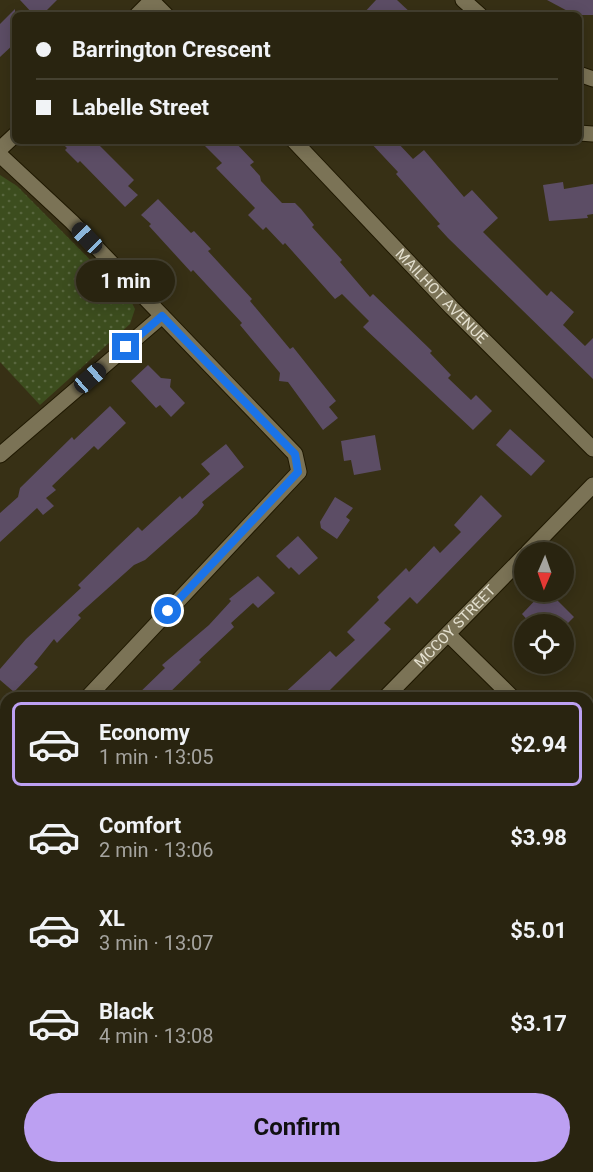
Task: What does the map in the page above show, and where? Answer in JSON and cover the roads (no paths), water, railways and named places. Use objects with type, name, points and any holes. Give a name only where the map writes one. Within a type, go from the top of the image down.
[{"type":"street","points":[[140,12],[151,0],[163,12]]},
{"type":"street","points":[[464,0],[477,12]]},
{"type":"street","points":[[0,149],[12,138]]},
{"type":"street","name":"MAILHOT AVENUE","points":[[297,144],[452,308],[593,449]]},
{"type":"street","points":[[0,155],[72,222],[295,454],[298,472],[93,692]]},
{"type":"street","points":[[0,455],[162,316]]},
{"type":"street","name":"MCCOY STREET","points":[[538,542],[593,485]]},
{"type":"street","name":"MCCOY STREET","points":[[391,692],[514,566]]},
{"type":"street","points":[[448,634],[507,692]]}]
